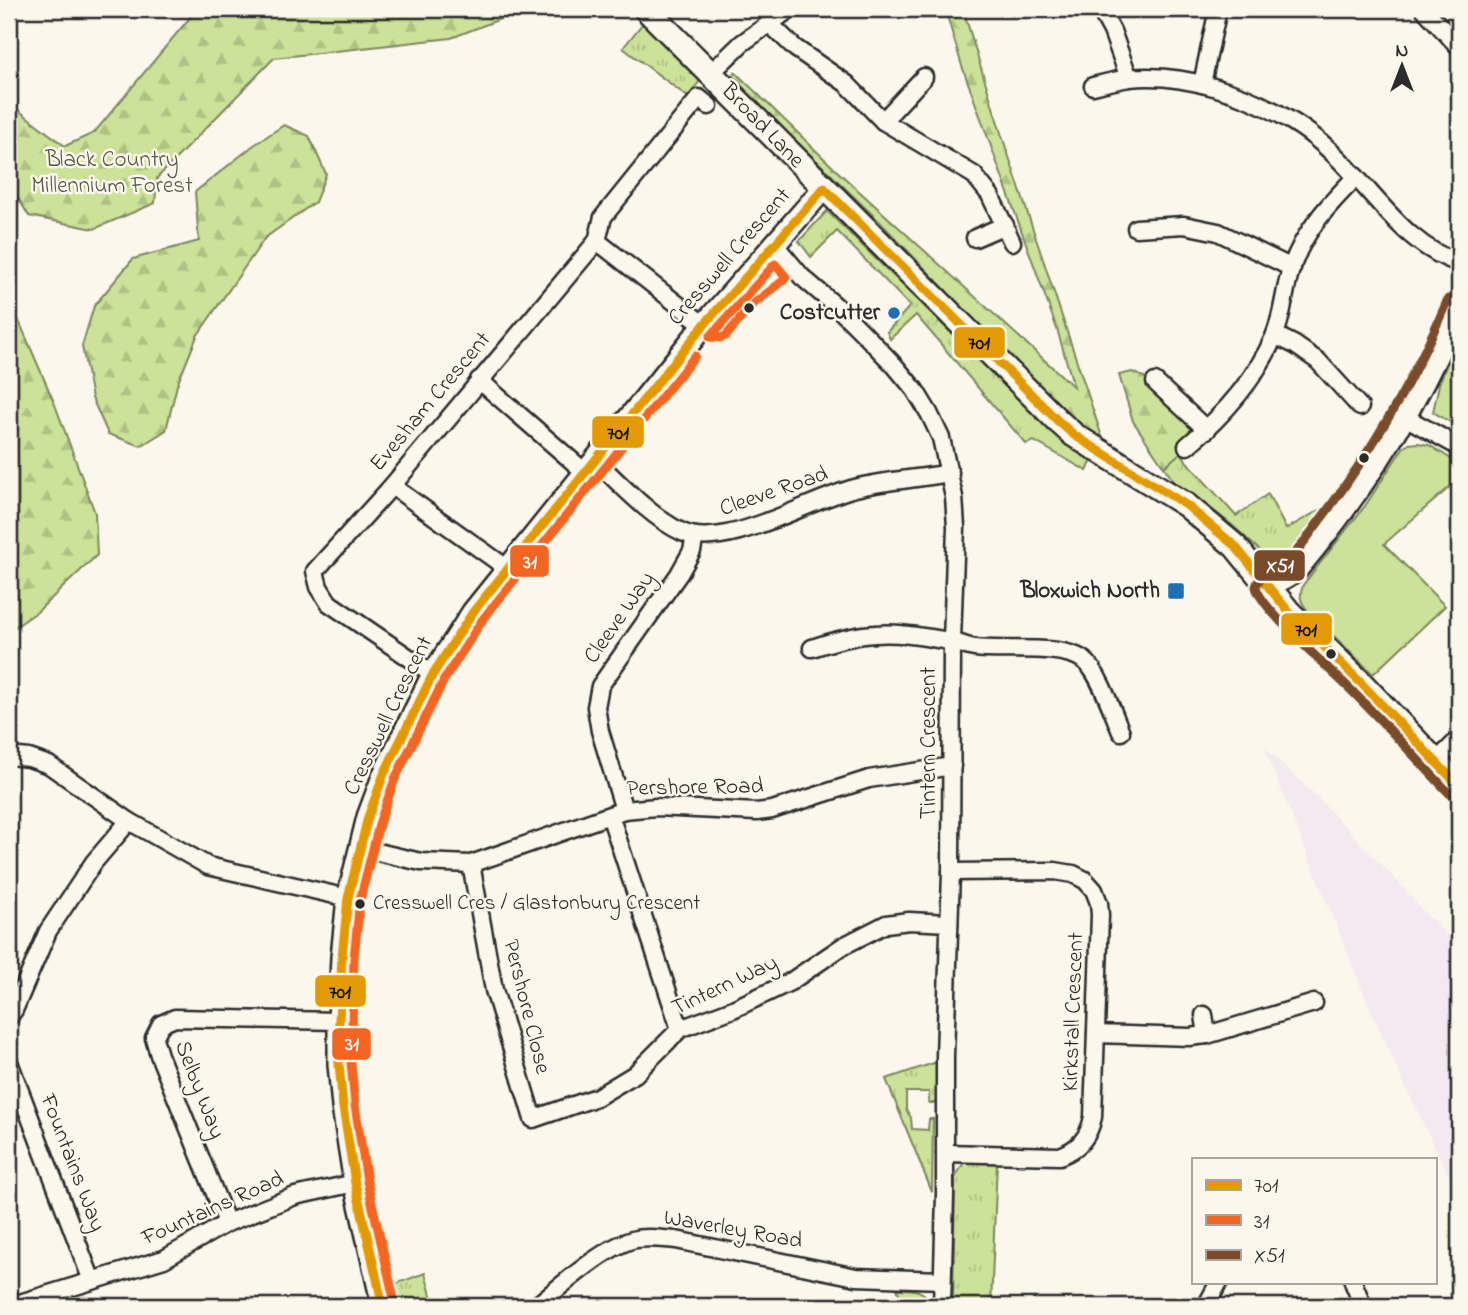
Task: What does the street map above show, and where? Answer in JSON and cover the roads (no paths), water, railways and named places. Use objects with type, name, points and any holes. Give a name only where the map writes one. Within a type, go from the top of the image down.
[{"type":"main road","name":"Broad Lane","points":[[646,9],[1058,421],[1074,435],[1174,498],[1235,546],[1289,612],[1459,786]]},
{"type":"street","points":[[711,73],[742,43],[790,9]]},
{"type":"street","points":[[1100,9],[1112,31],[1129,78]]},
{"type":"street","points":[[1424,9],[1459,47]]},
{"type":"street","points":[[1202,84],[1223,10]]},
{"type":"street","points":[[770,24],[795,48],[847,84],[883,121],[974,175],[990,195],[1012,242]]},
{"type":"street","points":[[883,121],[925,77]]},
{"type":"street","points":[[1093,86],[1129,78],[1168,78],[1202,84],[1268,108],[1315,137],[1404,230],[1432,251],[1447,260],[1459,263]]},
{"type":"street","name":"Evesham Crescent","points":[[433,674],[329,603],[319,587],[315,571],[392,486],[597,241],[603,217],[699,98],[709,106]]},
{"type":"street","points":[[1188,446],[1207,430],[1242,391],[1275,335],[1292,268],[1313,224],[1329,203],[1356,177]]},
{"type":"street","name":"Cresswell Crescent","points":[[383,1306],[355,1183],[343,1107],[339,1021],[348,898],[368,817],[384,774],[433,674],[473,612],[704,325],[824,188]]},
{"type":"street","points":[[975,238],[1005,225]]},
{"type":"street","points":[[1136,228],[1184,225],[1218,232],[1292,268]]},
{"type":"street","points":[[597,241],[704,325]]},
{"type":"street","name":"Tintern Crescent","points":[[775,245],[802,277],[837,307],[915,390],[941,438],[954,497],[956,527],[952,641],[951,872],[942,1306]]},
{"type":"street","points":[[1268,587],[1298,568],[1358,492],[1405,417],[1459,304]]},
{"type":"street","points":[[1275,335],[1318,361],[1360,407]]},
{"type":"street","name":"Cleeve Road","points":[[479,380],[650,510],[682,533],[695,537],[734,533],[852,489],[950,473]]},
{"type":"street","points":[[1155,382],[1207,430]]},
{"type":"street","points":[[1405,417],[1459,447]]},
{"type":"street","points":[[392,486],[508,569]]},
{"type":"street","name":"Cleeve Way","points":[[680,1029],[617,813],[596,707],[600,686],[679,574],[692,551],[695,537]]},
{"type":"street","points":[[812,648],[852,636],[876,634],[952,641],[973,648],[1060,651],[1084,660],[1094,671],[1120,732]]},
{"type":"street","points":[[1437,761],[1459,739]]},
{"type":"street","points":[[9,756],[29,758],[49,765],[129,821],[208,866],[348,898]]},
{"type":"street","name":"Pershore Road","points":[[360,848],[421,862],[471,864],[617,813],[656,807],[757,812],[772,810],[869,779],[952,766]]},
{"type":"street","points":[[9,1017],[48,932],[94,862],[129,821]]},
{"type":"street","name":"Pershore Close","points":[[471,864],[494,990],[533,1119]]},
{"type":"street","name":"Kirkstall Crescent","points":[[945,1153],[1060,1156],[1078,1147],[1085,1139],[1093,1117],[1100,915],[1094,890],[1085,880],[1073,874],[1055,871],[951,872]]},
{"type":"street","name":"Tintern Way","points":[[533,1119],[597,1097],[635,1074],[680,1029],[733,1009],[790,982],[843,946],[886,923],[948,923]]},
{"type":"street","points":[[1096,1034],[1190,1037],[1207,1035],[1314,1003]]},
{"type":"street","points":[[1205,1016],[1207,1035]]},
{"type":"street","name":"Selby Way","points":[[227,1223],[159,1055],[154,1038],[161,1024],[176,1018],[339,1021]]},
{"type":"street","name":"Fountains Way","points":[[9,1062],[92,1280]]},
{"type":"street","name":"Fountains Road","points":[[10,1306],[164,1259],[227,1223],[295,1196],[355,1183]]},
{"type":"street","name":"Waverley Road","points":[[536,1306],[604,1254],[631,1240],[654,1238],[676,1240],[856,1276],[942,1280]]},
{"type":"street","points":[[1206,1306],[1218,1284]]},
{"type":"street","points":[[1354,1284],[1363,1306]]},
{"type":"place","name":"Costcutter","points":[[894,313]]},
{"type":"place","name":"Bloxwich North","points":[[1176,591]]},
{"type":"place","name":"Cresswell Cres / Glastonbury Crescent","points":[[360,904]]},
{"type":"park label","name":"Black Country Millennium Forest","points":[[112,173]]}]
